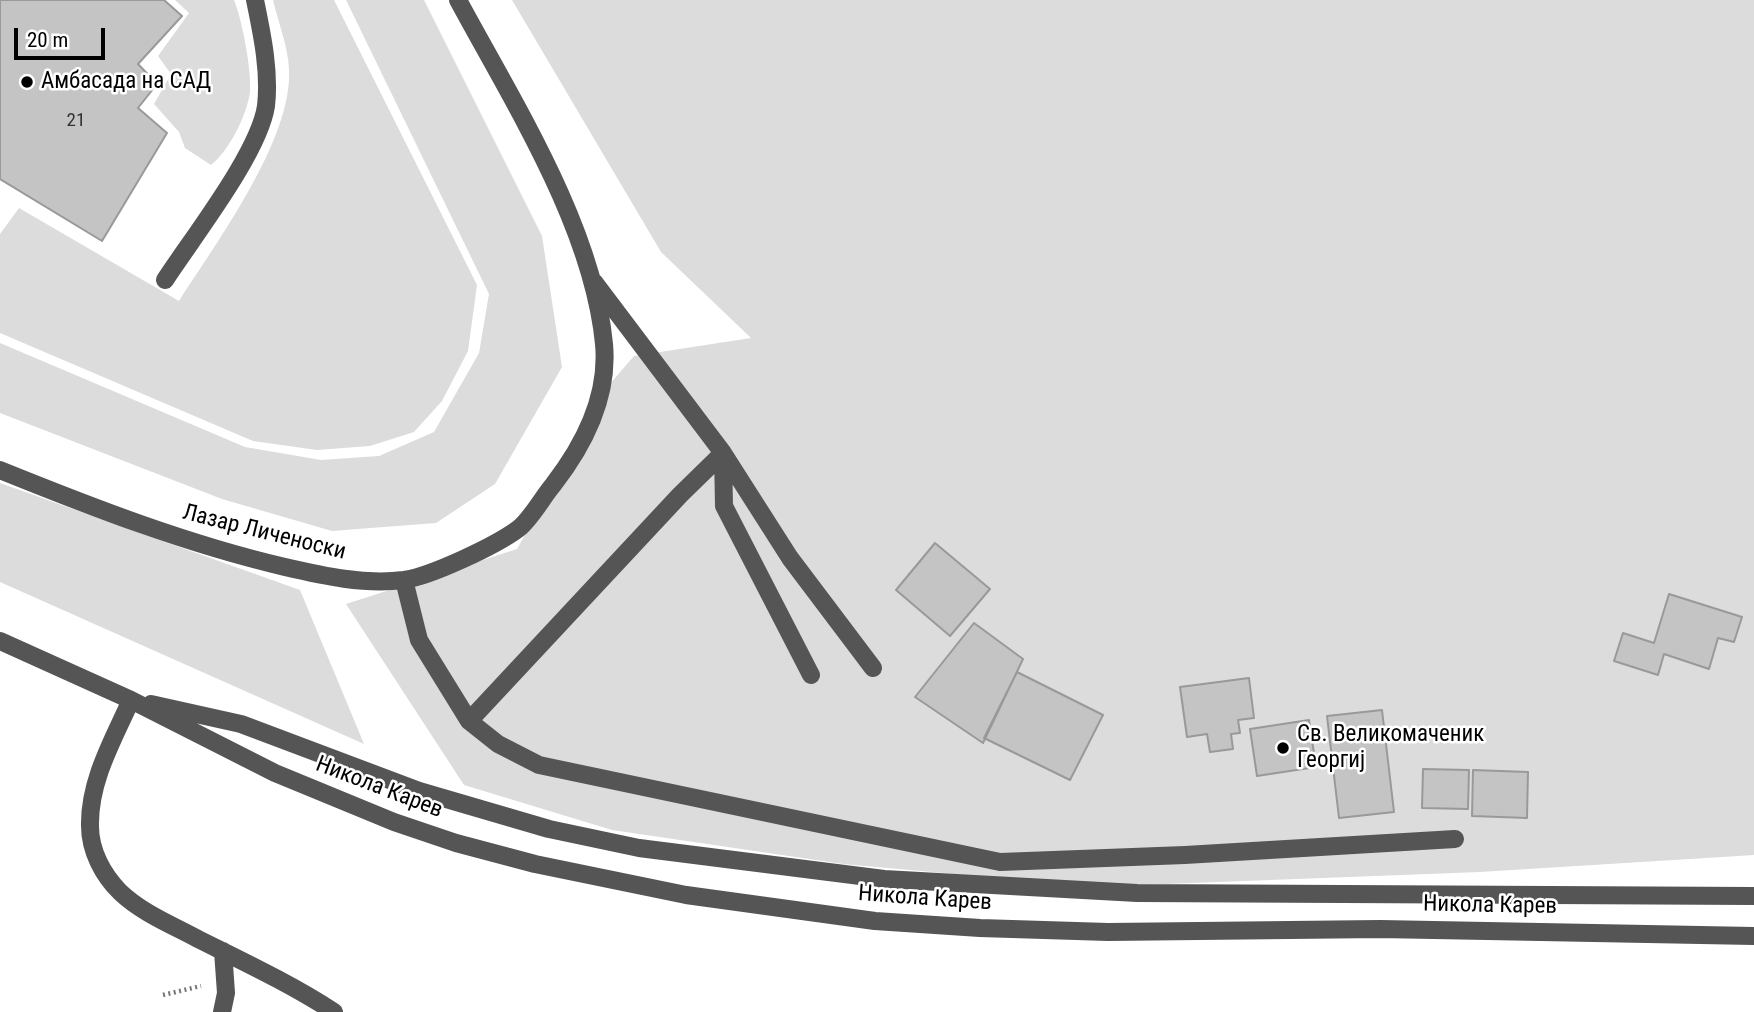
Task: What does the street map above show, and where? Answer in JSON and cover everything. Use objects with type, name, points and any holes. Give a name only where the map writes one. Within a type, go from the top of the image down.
[{"type":"street","points":[[165,280],[257,140],[266,106],[266,69],[255,0]]},
{"type":"street","name":"Лазар Личеноски","points":[[0,470],[95,509],[220,551],[342,580],[404,580],[438,570],[519,529],[575,455],[599,403],[604,345],[590,276],[566,208],[458,0]]},
{"type":"street","points":[[590,276],[723,453],[790,558],[873,668]]},
{"type":"street","points":[[723,453],[724,506],[811,675]]},
{"type":"street","points":[[469,721],[680,495],[723,453]]},
{"type":"street","points":[[404,580],[419,640],[469,721],[498,744],[539,765],[1000,862],[1185,855],[1455,839]]},
{"type":"street","name":"Никола Карев","points":[[0,641],[131,700],[286,778],[456,843],[604,880],[780,909],[874,921],[1108,932],[1380,929],[1754,936]]},
{"type":"street","points":[[131,700],[104,759],[94,794],[90,826],[95,855],[110,882],[136,905],[299,989],[334,1012]]},
{"type":"street","name":"Никола Карев","points":[[131,700],[241,724],[419,791],[549,829],[639,848],[870,877],[1137,893],[1754,896]]},
{"type":"street","points":[[222,1012],[226,974],[223,951]]},
{"type":"path","points":[[163,995],[201,986]]},
{"type":"shaded area","points":[[175,0],[234,0],[243,32],[249,72],[248,101],[230,142],[211,165],[185,148],[179,132],[154,104],[171,74],[158,56],[189,13]]},
{"type":"shaded area","points":[[273,0],[334,0],[477,285],[468,351],[442,401],[414,432],[370,446],[317,450],[253,441],[0,333],[0,234],[19,208],[179,301],[249,190],[279,127],[287,97],[289,69]]},
{"type":"shaded area","points":[[346,0],[424,0],[542,236],[562,367],[495,484],[436,523],[332,531],[222,499],[0,413],[0,343],[245,447],[321,460],[379,456],[434,432],[479,353],[489,294]]},
{"type":"shaded area","points":[[512,0],[1754,0],[1754,855],[1480,872],[1139,885],[1032,881],[843,864],[612,830],[464,785],[346,604],[517,549],[609,385],[634,356],[751,338],[661,252]]},
{"type":"shaded area","points":[[0,483],[300,590],[364,744],[0,582]]},
{"type":"building","points":[[0,0],[164,0],[182,16],[138,64],[157,84],[138,108],[167,133],[102,241],[0,179]]},
{"type":"building","points":[[935,543],[990,589],[950,636],[896,590]]},
{"type":"building","points":[[1669,594],[1742,617],[1734,642],[1718,638],[1709,669],[1664,654],[1658,675],[1614,661],[1623,633],[1654,643]]},
{"type":"building","points":[[974,623],[1023,659],[983,743],[915,697]]},
{"type":"building","points":[[1017,672],[1103,715],[1070,780],[984,738]]},
{"type":"building","points":[[1249,678],[1254,718],[1238,720],[1240,733],[1231,734],[1233,749],[1210,752],[1207,734],[1187,737],[1180,687]]},
{"type":"building","points":[[1382,710],[1394,812],[1339,818],[1327,716]]},
{"type":"building","name":"Св. Великомаченик Георгиј","points":[[1309,720],[1316,767],[1257,776],[1250,729]]},
{"type":"building","points":[[1423,769],[1469,770],[1468,809],[1422,808]]},
{"type":"building","points":[[1473,770],[1528,772],[1527,818],[1472,816]]},
{"type":"place","name":"Амбасада на САД","points":[[27,82]]},
{"type":"place","name":"Св. Великомаченик Георгиј","points":[[1283,748]]}]
